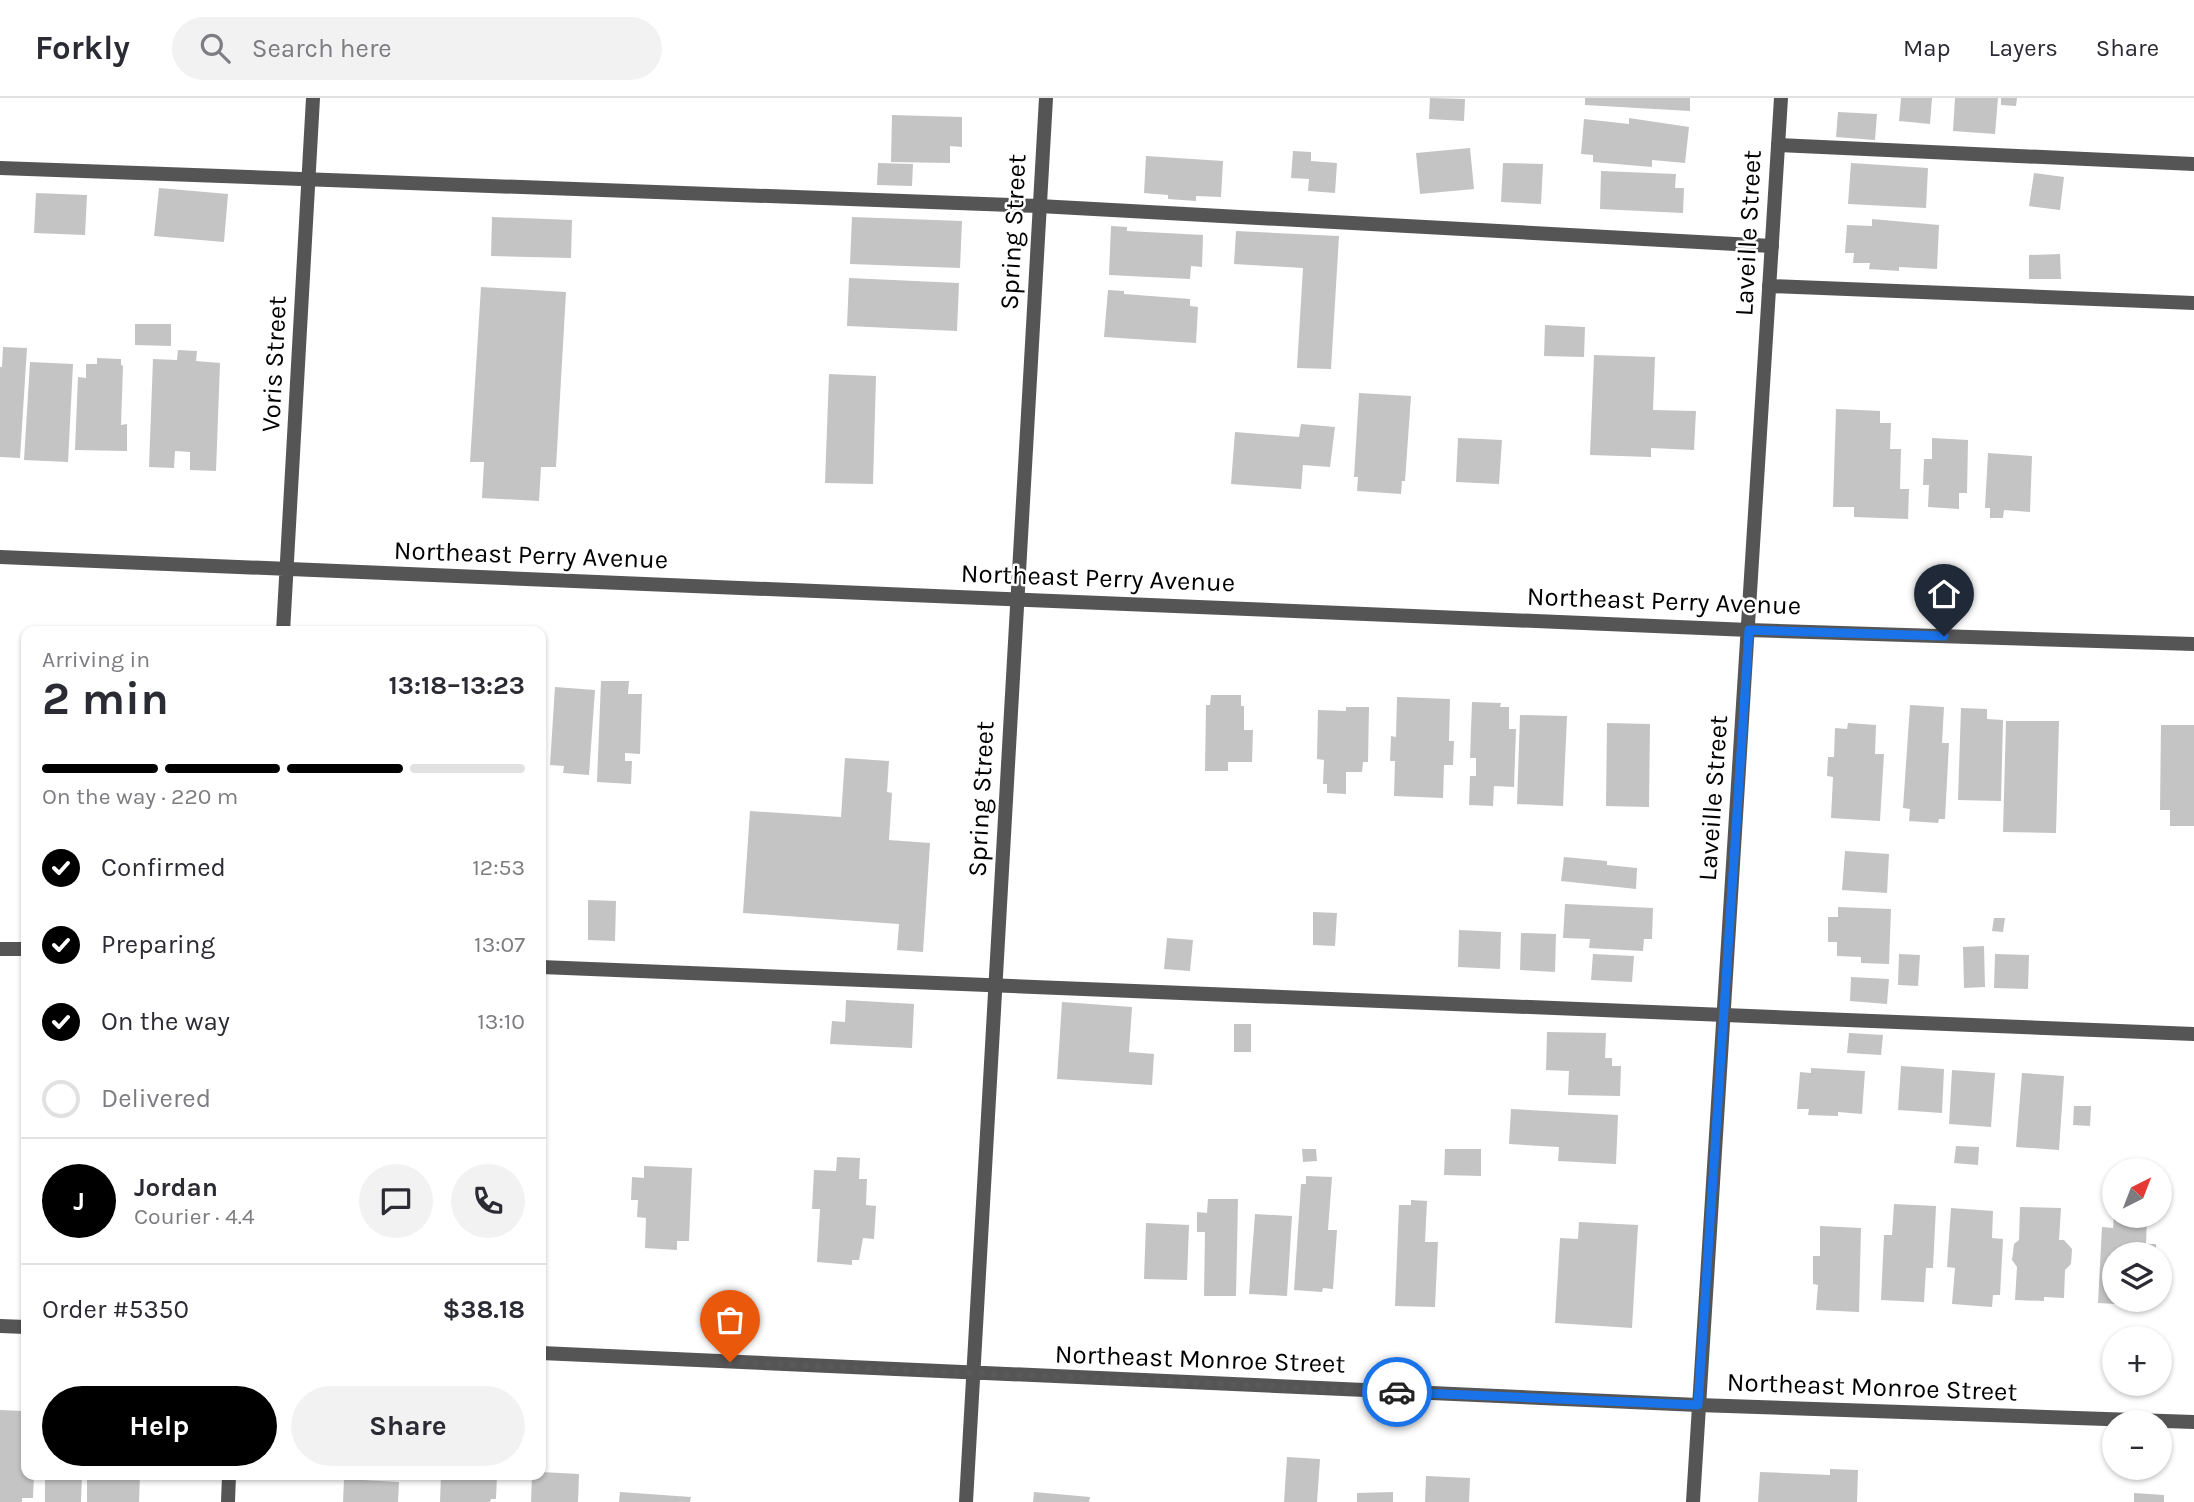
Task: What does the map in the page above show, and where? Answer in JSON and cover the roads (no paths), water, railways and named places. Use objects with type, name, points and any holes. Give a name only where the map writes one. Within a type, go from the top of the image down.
[{"type":"street","name":"Voris Street","points":[[283,626],[313,98]]},
{"type":"street","name":"Spring Street","points":[[966,1502],[1046,98]]},
{"type":"street","name":"Laveille Street","points":[[1693,1502],[1781,98]]},
{"type":"street","points":[[1778,145],[2194,164]]},
{"type":"street","points":[[0,168],[1039,206],[1772,246]]},
{"type":"street","points":[[1769,286],[2194,303]]},
{"type":"street","name":"Northeast Perry Avenue","points":[[0,557],[1749,630],[2194,644]]},
{"type":"street","points":[[0,948],[21,949]]},
{"type":"street","points":[[546,967],[2194,1034]]},
{"type":"street","points":[[0,1326],[21,1327]]},
{"type":"street","name":"Northeast Monroe Street","points":[[546,1353],[1698,1405],[2194,1422]]},
{"type":"street","points":[[228,1502],[229,1480]]}]
